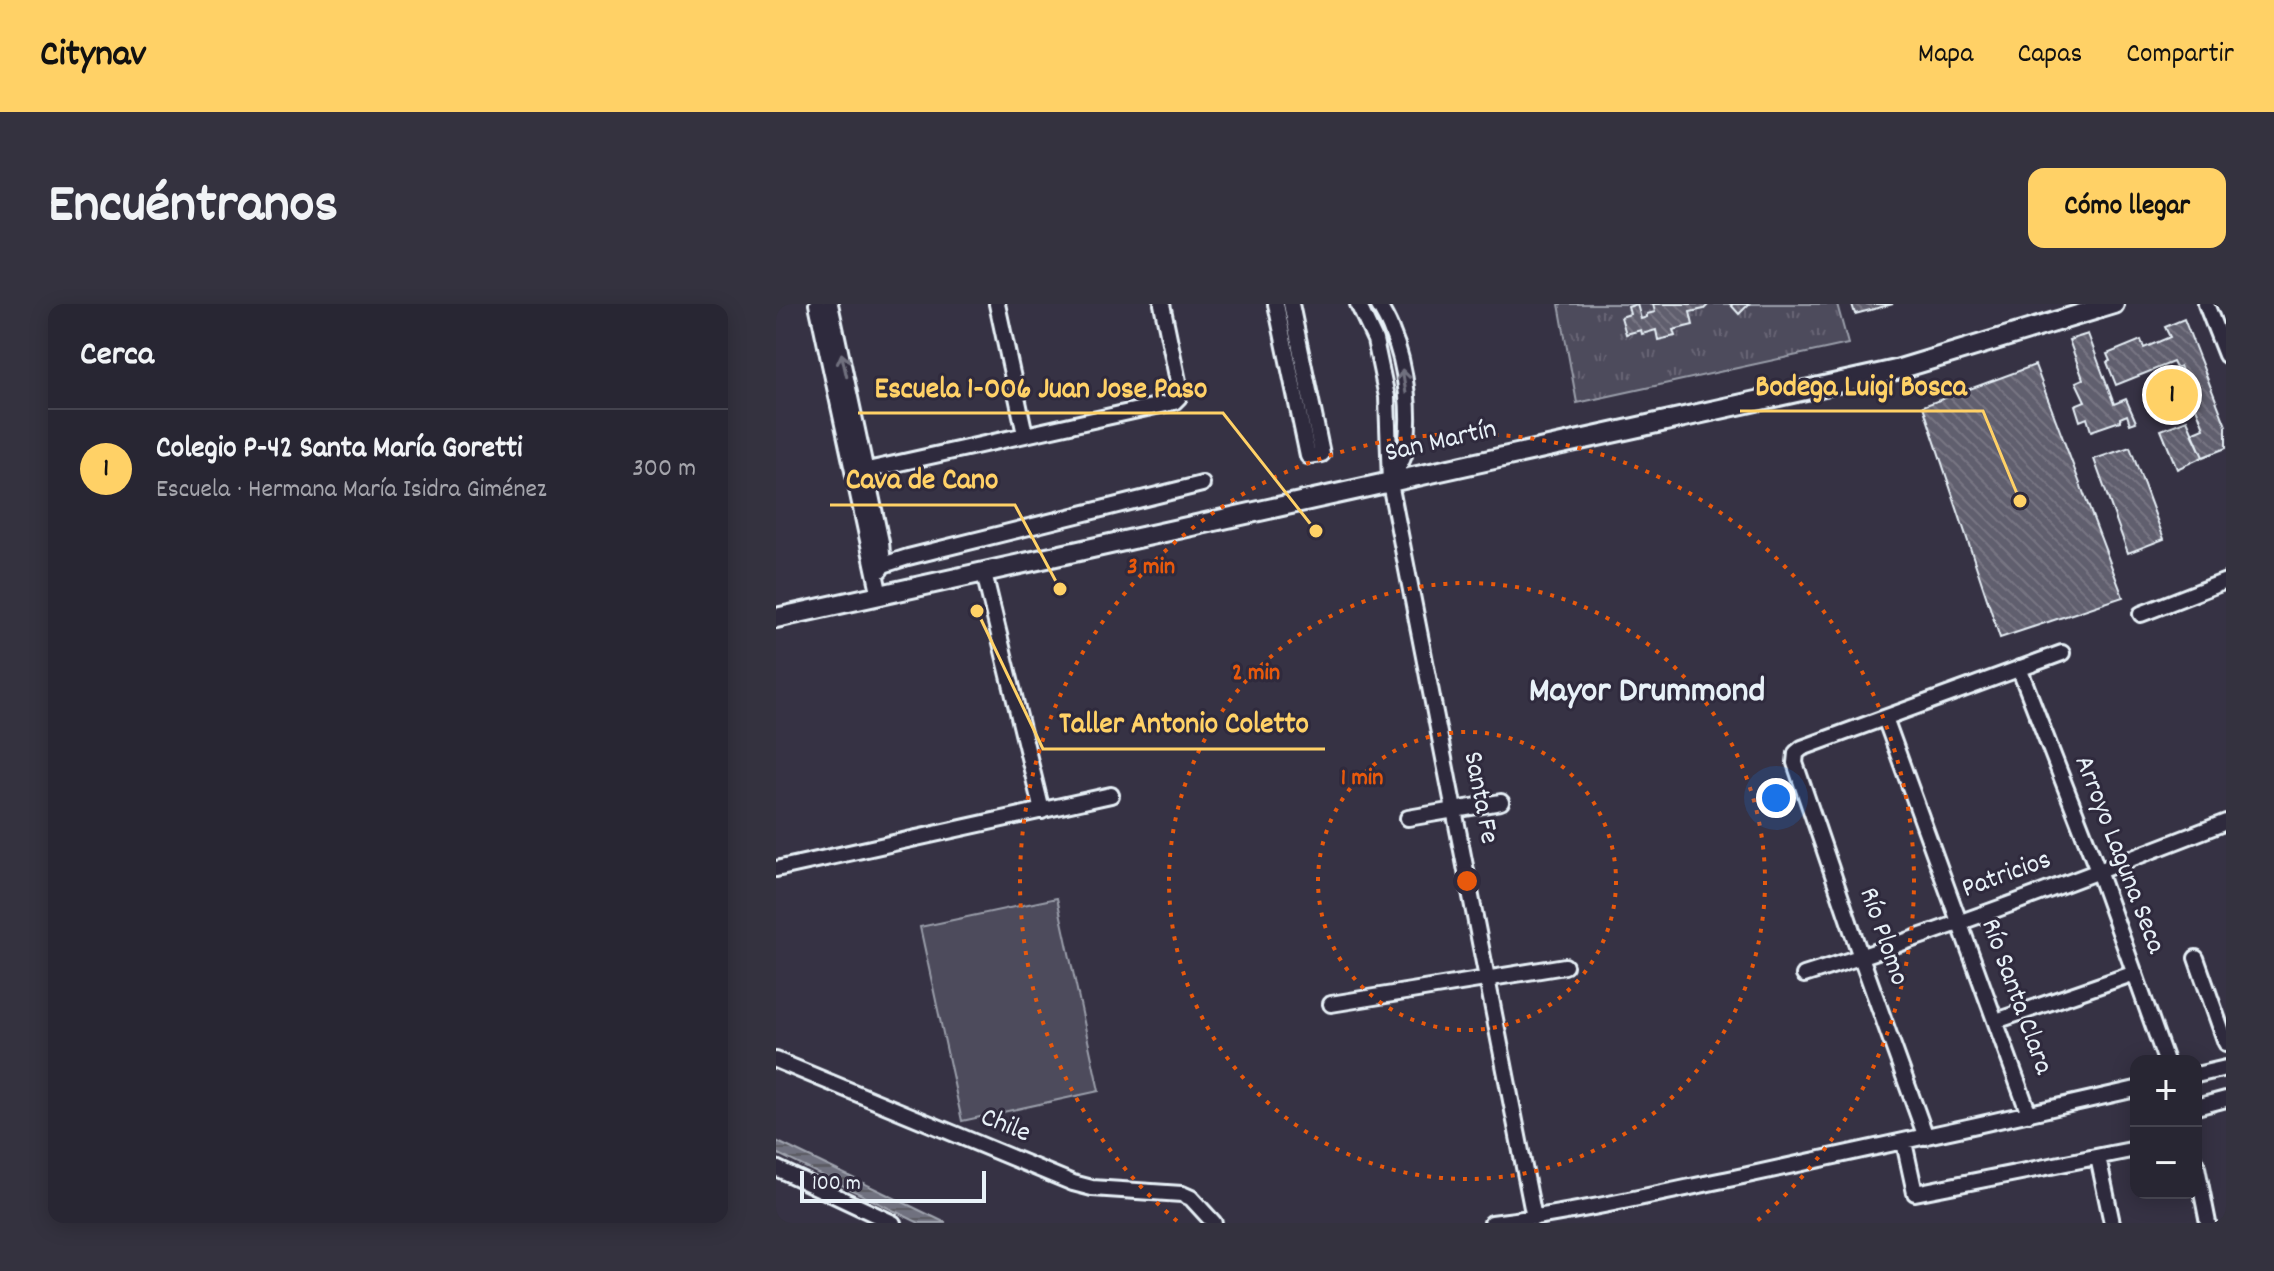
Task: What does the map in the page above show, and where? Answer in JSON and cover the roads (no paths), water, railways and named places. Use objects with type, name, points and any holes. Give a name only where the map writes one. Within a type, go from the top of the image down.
[{"type":"main road","name":"San Martín","points":[[776,618],[1896,370],[2114,304]]},
{"type":"street","points":[[817,304],[861,471]]},
{"type":"street","points":[[830,304],[880,596]]},
{"type":"street","points":[[997,304],[1025,434]]},
{"type":"street","points":[[861,471],[1174,402],[1180,391],[1162,304]]},
{"type":"street","points":[[1276,304],[1308,456],[1322,454],[1291,304]]},
{"type":"street","name":"Santa Fe","points":[[1358,304],[1375,340],[1387,397],[1390,483],[1534,1218]]},
{"type":"street","points":[[1378,304],[1393,332],[1402,367],[1409,427],[1404,457],[1390,483]]},
{"type":"street","points":[[2206,304],[2226,355]]},
{"type":"street","points":[[1375,340],[1393,332]]},
{"type":"street","points":[[1388,430],[1409,427]]},
{"type":"street","points":[[877,567],[1202,484]]},
{"type":"street","points":[[984,573],[1042,811]]},
{"type":"street","points":[[2141,614],[2226,581]]},
{"type":"street","points":[[1885,718],[2062,653]]},
{"type":"street","name":"Arroyo Laguna Seca","points":[[2019,668],[2098,871],[2164,1055]]},
{"type":"street","name":"Río Plomo","points":[[1885,718],[1802,748],[1796,753],[1795,763],[1926,1137]]},
{"type":"street","name":"Río Santa Clara","points":[[1885,718],[2029,1114]]},
{"type":"street","points":[[776,869],[1111,795]]},
{"type":"street","points":[[1408,818],[1501,802]]},
{"type":"street","name":"Patricios","points":[[1804,975],[1861,957],[2226,822]]},
{"type":"street","points":[[2196,958],[2226,1043]]},
{"type":"street","points":[[1331,1004],[1565,966]]},
{"type":"street","points":[[1996,1021],[2135,973]]},
{"type":"street","name":"Chile","points":[[776,1060],[1073,1183],[1092,1188],[1182,1194],[1191,1198],[1214,1223]]},
{"type":"street","points":[[2202,1074],[2226,1068]]},
{"type":"street","points":[[1492,1223],[1534,1218],[1904,1142],[2130,1090]]},
{"type":"street","points":[[2202,1105],[2226,1099]]},
{"type":"street","points":[[1904,1142],[1915,1193],[2130,1150]]},
{"type":"street","points":[[2098,1157],[2112,1223]]},
{"type":"street","points":[[776,1168],[893,1223]]},
{"type":"street","points":[[2202,1192],[2208,1223]]},
{"type":"water","points":[[776,1141],[946,1223],[919,1223],[776,1153]]},
{"type":"place","name":"Colegio P-42 Santa María Goretti","points":[[2172,395]]},
{"type":"place","name":"Bodega Luigi Bosca","points":[[2020,501]]},
{"type":"place","name":"Escuela 1-006 Juan Jose Paso","points":[[1316,531]]},
{"type":"place","name":"Cava de Cano","points":[[1060,589]]},
{"type":"place","name":"Taller Antonio Coletto","points":[[977,611]]},
{"type":"district","name":"Mayor Drummond","points":[[1647,693]]}]
